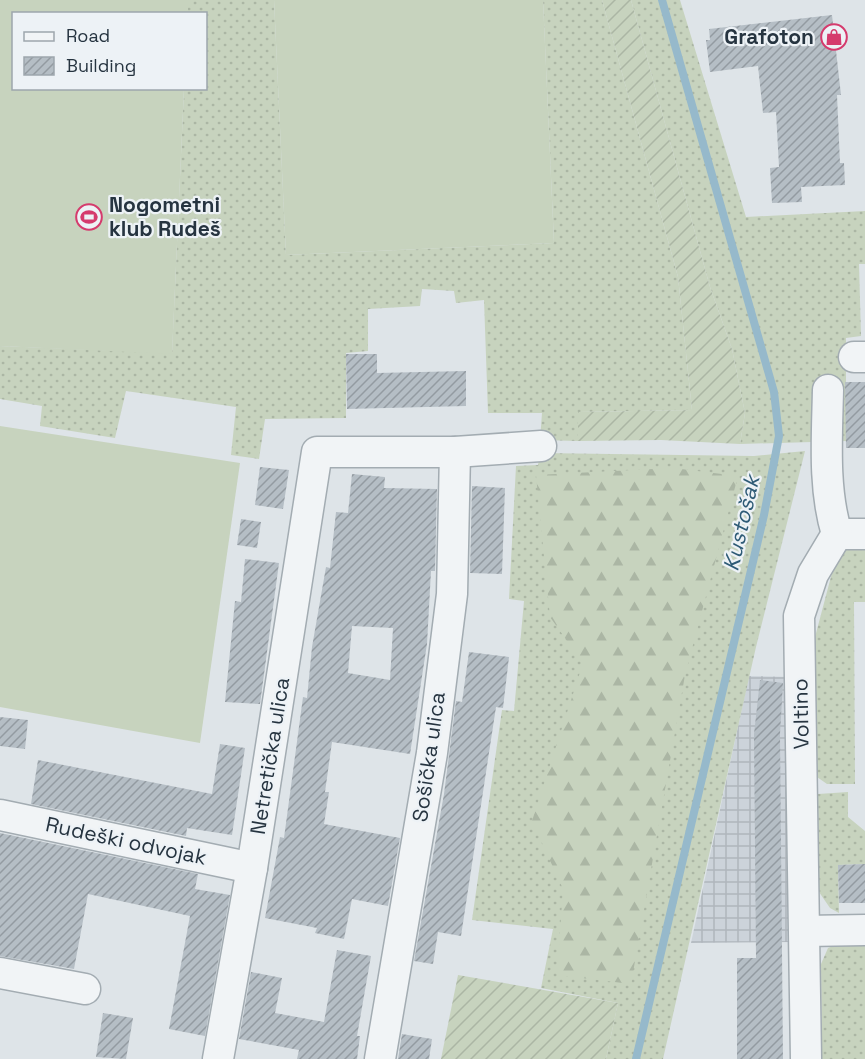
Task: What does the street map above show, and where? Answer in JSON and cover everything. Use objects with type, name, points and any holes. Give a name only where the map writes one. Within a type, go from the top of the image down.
[{"type":"street","points":[[828,390],[827,444],[832,519],[851,534]]},
{"type":"street","points":[[455,452],[541,446]]},
{"type":"street","name":"Netretička ulica","points":[[218,1059],[252,868],[317,452],[455,452]]},
{"type":"street","name":"Sošička ulica","points":[[380,1059],[432,753],[452,594],[455,452]]},
{"type":"street","name":"Voltino","points":[[806,1059],[799,616],[813,574],[851,534]]},
{"type":"street","name":"Rudeški odvojak","points":[[0,815],[252,868]]},
{"type":"street","points":[[805,931],[865,930]]},
{"type":"street","points":[[0,973],[85,989]]},
{"type":"shaded area","points":[[749,676],[792,677],[794,942],[691,943]]},
{"type":"green space","name":"Nogometni klub Rudeš","points":[[0,0],[188,0],[188,12],[12,12],[12,90],[184,90],[172,354],[0,346]]},
{"type":"green space","points":[[188,0],[274,0],[286,255],[554,243],[543,0],[602,0],[678,277],[692,410],[578,412],[578,441],[540,440],[542,413],[488,413],[484,300],[456,303],[454,291],[422,289],[420,306],[368,309],[368,351],[346,353],[346,418],[265,419],[259,459],[231,455],[236,407],[126,391],[115,438],[40,426],[42,406],[0,399],[0,346],[172,353],[184,90],[207,90],[207,12],[188,12]]},
{"type":"green space","points":[[274,0],[543,0],[554,243],[286,255]]},
{"type":"green space","points":[[602,0],[631,0],[710,287],[732,349],[745,413],[740,444],[661,440],[578,441],[578,412],[692,410],[678,277]]},
{"type":"green space","points":[[631,0],[680,0],[746,217],[865,211],[865,264],[859,264],[861,336],[846,338],[846,441],[740,444],[745,413],[732,349],[710,287]]},
{"type":"green space","points":[[0,426],[240,463],[200,743],[0,707]]},
{"type":"green space","points":[[805,451],[756,647],[663,1059],[606,1059],[618,1003],[541,988],[553,929],[472,920],[502,710],[514,711],[524,601],[509,599],[516,466],[538,465],[540,453],[754,456]]},
{"type":"green space","points":[[673,468],[738,476],[685,675],[631,984],[557,975],[563,889],[532,821],[583,663],[550,617],[536,475]]},
{"type":"green space","points":[[849,545],[865,545],[865,602],[854,602],[855,784],[827,784],[817,777],[815,637],[837,554]]},
{"type":"green space","points":[[848,792],[848,817],[865,831],[865,864],[838,865],[839,913],[830,908],[819,892],[818,794]]},
{"type":"green space","points":[[845,941],[865,941],[865,1059],[822,1059],[821,964],[828,948]]},
{"type":"green space","points":[[458,975],[618,1003],[606,1059],[441,1059]]},
{"type":"building","points":[[832,15],[841,95],[837,95],[840,163],[844,163],[845,185],[801,187],[802,202],[772,203],[770,168],[779,167],[776,112],[763,113],[758,66],[710,72],[706,40],[710,40],[709,29]]},
{"type":"building","points":[[346,354],[377,354],[377,373],[466,371],[466,406],[347,409]]},
{"type":"building","points":[[845,382],[865,382],[865,448],[846,448]]},
{"type":"building","points":[[260,467],[289,470],[283,509],[255,505]]},
{"type":"building","points":[[352,474],[385,477],[384,488],[437,489],[435,571],[431,571],[427,644],[410,754],[332,742],[325,792],[329,792],[324,824],[400,838],[388,906],[352,899],[344,939],[315,933],[317,928],[265,918],[280,837],[284,838],[303,697],[307,698],[312,647],[326,567],[330,568],[336,512],[348,513]],"holes":[[[352,626],[393,628],[390,680],[348,673]]]},
{"type":"building","points":[[472,486],[505,488],[502,574],[470,573]]},
{"type":"building","points":[[241,519],[261,522],[257,548],[237,545]]},
{"type":"building","points":[[245,559],[279,563],[260,704],[225,702],[235,601],[241,602]]},
{"type":"building","points":[[469,652],[509,657],[503,708],[496,707],[461,936],[438,932],[433,964],[414,961],[444,794],[456,701],[462,702]]},
{"type":"building","points":[[760,680],[783,683],[780,734],[783,1059],[737,1059],[737,958],[756,958],[754,734]]},
{"type":"building","points":[[0,717],[28,720],[25,749],[0,746]]},
{"type":"building","points":[[220,744],[245,748],[232,835],[187,828],[186,836],[31,804],[38,760],[212,794]]},
{"type":"building","points":[[0,833],[198,874],[195,889],[230,895],[205,1036],[169,1029],[190,916],[88,894],[74,969],[0,956]]},
{"type":"building","points":[[865,864],[865,903],[839,903],[838,865]]},
{"type":"building","points":[[337,950],[371,956],[357,1036],[360,1036],[357,1059],[297,1059],[299,1050],[239,1039],[251,972],[282,978],[275,1013],[324,1022]]},
{"type":"building","points":[[103,1013],[133,1018],[126,1059],[96,1057]]},
{"type":"building","points":[[402,1034],[432,1039],[429,1059],[398,1059]]},
{"type":"waterway","name":"Kustošak","points":[[636,1059],[764,515],[779,436],[774,392],[662,0]]},
{"type":"place","name":"Grafoton","points":[[834,37]]},
{"type":"place","name":"Nogometni klub Rudeš","points":[[89,217]]}]
